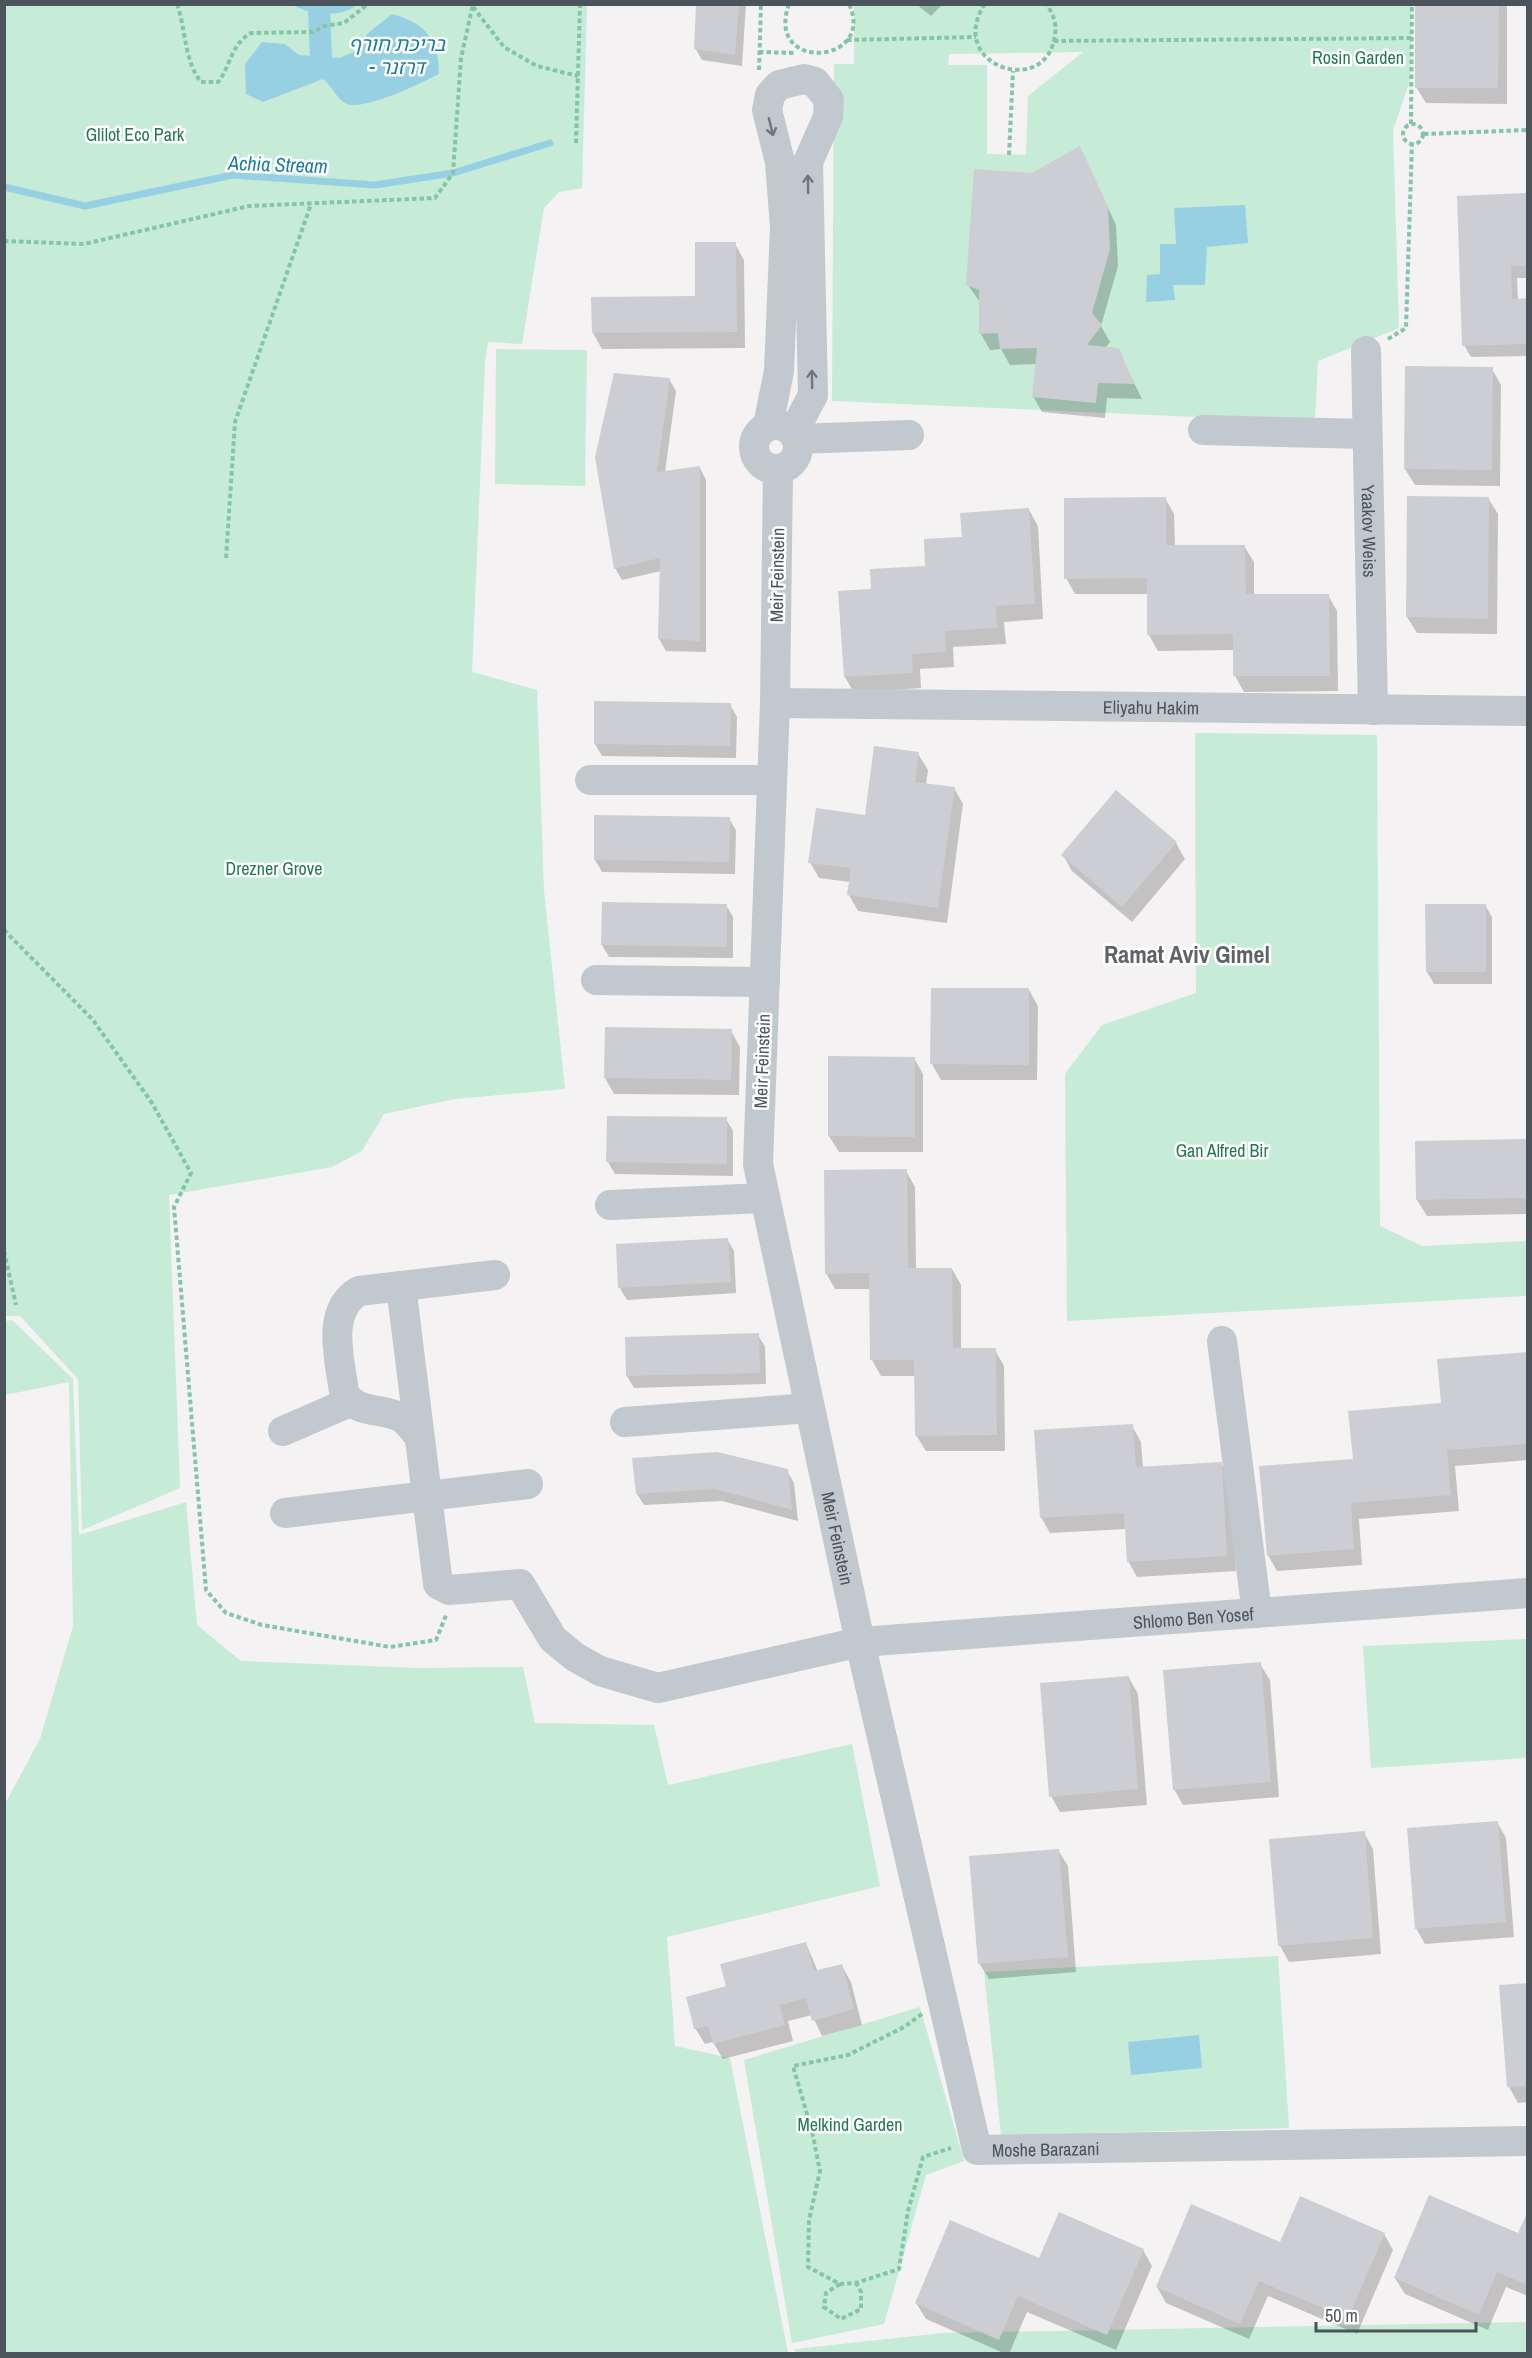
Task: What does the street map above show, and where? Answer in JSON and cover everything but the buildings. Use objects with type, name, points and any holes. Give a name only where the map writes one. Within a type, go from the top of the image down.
[{"type":"street","points":[[786,432],[813,395],[808,162],[828,117],[829,100],[815,82],[804,79],[779,85],[770,95],[767,110],[780,162],[785,227],[779,371],[786,432],[798,453],[795,459],[778,469],[759,461],[754,448],[758,435],[786,432],[909,435]]},
{"type":"street","name":"Yaakov Weiss","points":[[1366,351],[1373,710]]},
{"type":"street","points":[[1203,430],[1367,434]]},
{"type":"street","name":"Meir Feinstein","points":[[778,469],[776,703],[758,1164],[860,1642]]},
{"type":"street","name":"Eliyahu Hakim","points":[[776,703],[1527,711]]},
{"type":"street","points":[[590,780],[772,780]]},
{"type":"street","points":[[596,980],[765,982]]},
{"type":"street","points":[[610,1205],[765,1198]]},
{"type":"street","points":[[418,1435],[401,1418],[350,1402],[344,1392],[338,1331],[340,1312],[344,1303],[358,1291],[495,1275]]},
{"type":"street","points":[[401,1286],[438,1584],[449,1590],[456,1590]]},
{"type":"street","points":[[1222,1341],[1257,1613]]},
{"type":"street","points":[[382,1413],[399,1401],[412,1385]]},
{"type":"street","points":[[283,1431],[350,1402]]},
{"type":"street","points":[[625,1422],[810,1408]]},
{"type":"street","points":[[285,1513],[528,1484]]},
{"type":"street","name":"Shlomo Ben Yosef","points":[[456,1590],[520,1584],[553,1639],[575,1657],[600,1671],[658,1688],[860,1642],[1527,1593]]},
{"type":"street","name":"Moshe Barazani","points":[[860,1642],[977,2150],[1527,2141]]},
{"type":"path","points":[[177,4],[184,25],[192,68],[201,82],[207,83],[218,82],[233,48],[250,33],[313,32],[324,26],[344,23],[368,4]]},
{"type":"path","points":[[576,143],[580,4]]},
{"type":"path","points":[[761,4],[759,73],[770,95]]},
{"type":"path","points":[[789,4],[785,24],[794,44],[812,54],[832,52],[847,40],[853,21],[849,4]]},
{"type":"path","points":[[985,4],[976,25],[976,37],[980,50],[988,60],[1000,68],[1013,71],[1039,64],[1049,53],[1054,41],[1054,18],[1049,6]]},
{"type":"path","points":[[1411,124],[1412,4]]},
{"type":"path","points":[[473,6],[504,47],[537,66],[578,76]]},
{"type":"path","points":[[4,241],[84,244],[249,206],[435,198],[453,173],[461,58],[473,6]]},
{"type":"path","points":[[847,40],[976,37]]},
{"type":"path","points":[[1054,41],[1412,38]]},
{"type":"path","points":[[1009,155],[1013,71]]},
{"type":"path","points":[[1411,124],[1422,127],[1424,134],[1420,141],[1412,143],[1406,142],[1402,135],[1405,128],[1411,124]]},
{"type":"path","points":[[1424,134],[1527,130]]},
{"type":"path","points":[[1366,351],[1406,328],[1412,143]]},
{"type":"path","points":[[226,558],[235,422],[311,204]]},
{"type":"path","points":[[4,930],[93,1020],[152,1103],[191,1173],[174,1207],[206,1590],[226,1613],[262,1625],[390,1647],[435,1640],[456,1590]]},
{"type":"path","points":[[4,1251],[16,1305]]},
{"type":"path","points":[[840,2284],[808,2266],[809,2220],[820,2170],[813,2131],[793,2066],[848,2055],[904,2027],[942,2000]]},
{"type":"path","points":[[856,2283],[861,2292],[861,2309],[841,2319],[825,2307],[826,2293],[840,2284],[856,2283],[899,2269],[908,2211],[923,2157],[975,2139]]},
{"type":"green space","name":"Drezner Grove","points":[[5,5],[587,5],[582,188],[559,192],[544,208],[522,344],[488,342],[485,362],[472,672],[537,690],[544,891],[565,1089],[455,1099],[384,1114],[362,1151],[332,1167],[169,1195],[180,1488],[82,1530],[78,1379],[20,1316],[5,1316]]},
{"type":"green space","name":"Rosin Garden","points":[[854,5],[1412,5],[1410,81],[1393,130],[1399,328],[1318,361],[1315,422],[832,401],[834,64],[854,64]],"holes":[[[1083,52],[1028,96],[1026,155],[987,154],[987,65],[948,65],[949,54]]]},
{"type":"green space","points":[[496,349],[587,350],[585,486],[495,484]]},
{"type":"green space","name":"Gan Alfred Bir","points":[[1195,733],[1377,735],[1380,1226],[1422,1246],[1527,1241],[1527,1296],[1067,1321],[1065,1074],[1102,1025],[1196,993]]},
{"type":"green space","points":[[12,1320],[73,1379],[79,1535],[186,1502],[197,1625],[241,1661],[417,1668],[523,1667],[535,1723],[654,1725],[668,1785],[852,1744],[880,1886],[667,1937],[675,2046],[730,2058],[788,2353],[5,2353],[5,1804],[40,1739],[73,1626],[69,1382],[5,1395],[5,1321]]},
{"type":"green space","points":[[1527,1639],[1527,1758],[1371,1768],[1363,1646]]},
{"type":"green space","points":[[1278,1956],[1289,2128],[1001,2135],[984,1972]]},
{"type":"green space","name":"Melkind Garden","points":[[920,2007],[964,2161],[926,2175],[884,2324],[792,2343],[744,2060]]},
{"type":"green space","points":[[1528,2322],[1527,2354],[796,2354],[795,2349],[943,2333]]},
{"type":"water","points":[[291,4],[356,5],[342,12],[324,14]]},
{"type":"water","name":"בריכת חורף - דרזנר","points":[[392,14],[413,22],[428,34],[436,51],[439,74],[391,96],[364,104],[345,103],[323,79],[263,102],[246,94],[245,64],[262,42],[285,44],[299,55],[339,58],[356,51],[367,34]]},
{"type":"water","points":[[1245,205],[1248,243],[1207,247],[1205,285],[1173,285],[1175,300],[1146,302],[1147,275],[1160,274],[1160,244],[1176,244],[1174,208]]},
{"type":"water","points":[[1199,2035],[1202,2068],[1131,2075],[1128,2042]]},
{"type":"waterway","points":[[319,12],[321,58]]},
{"type":"waterway","name":"Achia Stream","points":[[4,187],[85,206],[233,175],[375,185],[453,173],[550,143]]},
{"type":"district","name":"Ramat Aviv Gimel","points":[[1187,954]]},
{"type":"park label","name":"Glilot Eco Park","points":[[135,134]]}]
